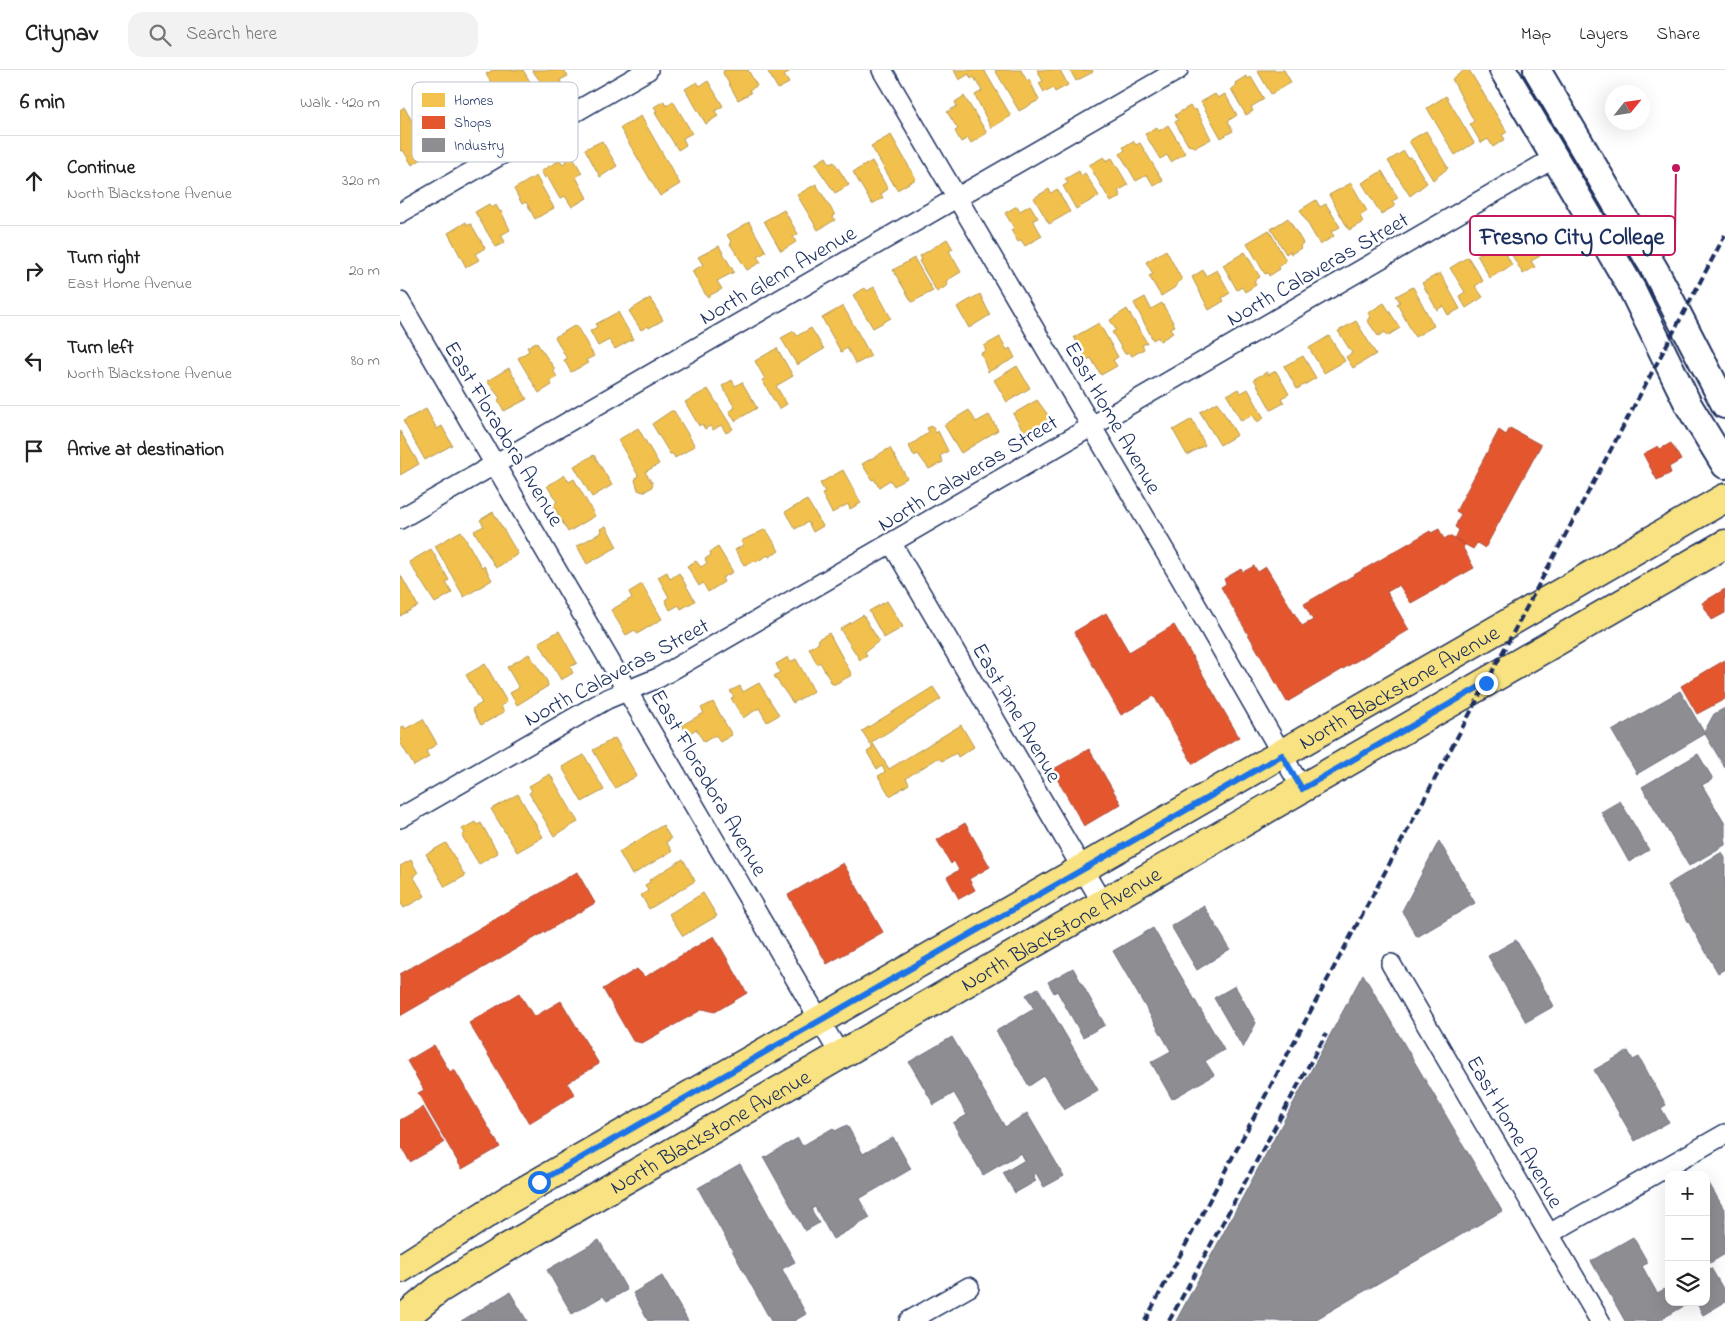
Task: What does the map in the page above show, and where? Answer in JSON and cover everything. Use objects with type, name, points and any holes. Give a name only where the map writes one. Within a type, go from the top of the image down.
[{"type":"main road","points":[[1503,70],[1632,289],[1689,406],[1725,465]]},
{"type":"main road","points":[[1522,70],[1578,140]]},
{"type":"main road","points":[[1537,70],[1655,270],[1725,405]]},
{"type":"main road","points":[[1554,158],[1570,162],[1576,168],[1620,234],[1655,270]]},
{"type":"main road","name":"North Blackstone Avenue","points":[[400,1269],[500,1205],[1725,498]]},
{"type":"main road","name":"North Blackstone Avenue","points":[[400,1321],[440,1289],[466,1272],[1725,544]]},
{"type":"street","points":[[578,110],[648,70]]},
{"type":"street","name":"East Home Avenue","points":[[882,70],[1092,426],[1302,789]]},
{"type":"street","name":"North Glenn Avenue","points":[[400,519],[1178,70]]},
{"type":"street","name":"North Calaveras Street","points":[[400,818],[607,699],[658,678],[892,544],[1554,158]]},
{"type":"street","points":[[400,213],[488,162]]},
{"type":"street","name":"East Floradora Avenue","points":[[400,302],[629,690],[840,1055]]},
{"type":"street","name":"East Pine Avenue","points":[[892,544],[1102,904]]},
{"type":"street","name":"East Home Avenue","points":[[1391,964],[1600,1321]]},
{"type":"street","points":[[1549,1234],[1725,1134]]},
{"type":"street","points":[[909,1321],[968,1287]]},
{"type":"building: Homes","points":[[493,70],[523,70],[530,82],[490,82],[486,74]]},
{"type":"building: Homes","points":[[532,70],[564,70],[568,76],[560,80],[561,82],[541,82]]},
{"type":"building: Homes","points":[[724,70],[748,70],[757,86],[749,90],[751,93],[738,100],[723,73]]},
{"type":"building: Homes","points":[[767,70],[792,70],[784,75],[789,83],[778,89]]},
{"type":"building: Homes","points":[[954,70],[984,70],[1011,116],[991,128],[975,95],[982,91],[974,77],[971,79],[969,74],[959,80]]},
{"type":"building: Homes","points":[[995,70],[1021,70],[1027,81],[1029,79],[1039,100],[1019,111]]},
{"type":"building: Homes","points":[[1037,70],[1060,70],[1068,85],[1055,92],[1053,88],[1044,92],[1039,83],[1043,81]]},
{"type":"building: Homes","points":[[1070,70],[1092,70],[1093,72],[1076,81]]},
{"type":"building: Homes","points":[[1257,70],[1284,70],[1291,82],[1271,94]]},
{"type":"building: Homes","points":[[1465,70],[1469,70],[1507,132],[1502,135],[1505,139],[1493,147],[1488,139],[1481,143],[1470,124],[1474,121],[1452,79]]},
{"type":"building: Homes","points":[[1246,76],[1248,79],[1251,77],[1264,99],[1251,107],[1253,111],[1246,115],[1231,89],[1236,86],[1235,83]]},
{"type":"building: Homes","points":[[708,81],[723,106],[715,111],[718,116],[706,124],[685,89],[697,82],[700,86]]},
{"type":"building: Homes","points":[[1215,94],[1218,98],[1225,94],[1237,115],[1228,121],[1233,131],[1221,138],[1201,102]]},
{"type":"building: Homes","points":[[964,96],[987,133],[971,143],[968,138],[961,142],[955,131],[958,129],[947,112],[957,106],[955,102]]},
{"type":"building: Homes","points":[[1446,96],[1474,143],[1455,155],[1427,108]]},
{"type":"building: Homes","points":[[664,101],[666,106],[673,101],[692,133],[683,138],[686,145],[678,150],[655,113],[657,111],[654,107]]},
{"type":"building: Homes","points":[[1190,106],[1193,110],[1196,109],[1211,139],[1196,147],[1188,145],[1175,122],[1178,120],[1175,115]]},
{"type":"building: Homes","points":[[404,107],[412,121],[412,162],[417,162],[412,165],[403,150],[400,151],[400,110]]},
{"type":"building: Homes","points":[[641,116],[680,184],[660,196],[620,128]]},
{"type":"building: Homes","points":[[1168,125],[1185,153],[1171,162],[1167,155],[1160,159],[1145,134],[1156,127],[1159,131]]},
{"type":"building: Homes","points":[[1426,131],[1448,168],[1433,180],[1409,141]]},
{"type":"building: Homes","points":[[891,135],[916,179],[897,190],[871,146]]},
{"type":"building: Homes","points":[[602,141],[617,166],[600,177],[585,149]]},
{"type":"building: Homes","points":[[1133,141],[1136,145],[1140,143],[1163,181],[1154,186],[1147,175],[1136,181],[1120,154],[1125,150],[1123,147]]},
{"type":"building: Homes","points":[[1404,151],[1408,158],[1411,157],[1427,183],[1410,196],[1388,161]]},
{"type":"building: Homes","points":[[826,157],[830,164],[834,162],[849,185],[835,193],[815,164]]},
{"type":"building: Homes","points":[[1104,157],[1106,161],[1112,158],[1128,185],[1118,191],[1121,196],[1111,202],[1089,165]]},
{"type":"building: Homes","points":[[872,161],[888,189],[881,194],[883,198],[872,204],[853,172]]},
{"type":"building: Homes","points":[[557,162],[563,164],[566,162],[576,162],[582,173],[576,177],[587,198],[572,207],[565,196],[560,199],[547,176],[545,178],[541,171]]},
{"type":"building: Homes","points":[[1079,171],[1081,176],[1085,173],[1099,196],[1076,209],[1063,186],[1068,183],[1065,179]]},
{"type":"building: Homes","points":[[1382,171],[1398,198],[1392,201],[1395,206],[1381,214],[1362,183]]},
{"type":"building: Homes","points":[[536,176],[554,208],[535,219],[526,202],[522,204],[514,189]]},
{"type":"building: Homes","points":[[1351,183],[1367,211],[1360,216],[1363,222],[1349,230],[1329,195]]},
{"type":"building: Homes","points":[[816,184],[835,215],[832,216],[835,220],[818,230],[797,195]]},
{"type":"building: Homes","points":[[1049,189],[1051,193],[1057,189],[1070,212],[1049,224],[1034,198]]},
{"type":"building: Homes","points":[[1316,200],[1320,207],[1326,204],[1340,227],[1331,232],[1334,236],[1320,245],[1300,210]]},
{"type":"building: Homes","points":[[489,204],[492,208],[496,205],[501,211],[510,230],[501,235],[505,242],[496,247],[475,212]]},
{"type":"building: Homes","points":[[1030,205],[1038,218],[1033,220],[1042,236],[1025,246],[1021,240],[1018,242],[1011,230],[1014,228],[1005,213],[1017,206],[1020,211]]},
{"type":"building: Homes","points":[[784,210],[798,234],[793,237],[796,242],[781,251],[764,221]]},
{"type":"building: Homes","points":[[1288,218],[1303,243],[1300,246],[1301,248],[1291,254],[1290,251],[1286,254],[1271,229]]},
{"type":"building: Homes","points":[[466,222],[467,225],[471,224],[485,248],[475,254],[479,260],[466,267],[448,233]]},
{"type":"building: Homes","points":[[749,222],[766,252],[757,257],[761,262],[747,270],[730,244],[732,243],[727,235]]},
{"type":"building: Homes","points":[[1516,226],[1519,231],[1523,228],[1540,256],[1531,261],[1535,267],[1523,274],[1503,240],[1508,237],[1505,232]]},
{"type":"building: Homes","points":[[1269,230],[1286,261],[1278,266],[1280,269],[1269,276],[1268,273],[1265,274],[1247,243]]},
{"type":"building: Homes","points":[[947,239],[953,249],[949,251],[961,272],[946,281],[948,285],[937,292],[919,261],[922,260],[920,256]]},
{"type":"building: Homes","points":[[1499,242],[1512,265],[1490,278],[1477,255]]},
{"type":"building: Homes","points":[[719,246],[734,272],[717,281],[722,289],[707,297],[692,271],[703,265],[698,257]]},
{"type":"building: Homes","points":[[1166,250],[1182,280],[1176,284],[1177,286],[1161,296],[1149,276],[1153,274],[1146,262]]},
{"type":"building: Homes","points":[[1245,252],[1260,277],[1254,281],[1256,285],[1245,292],[1242,287],[1237,290],[1223,265]]},
{"type":"building: Homes","points":[[1468,257],[1483,281],[1475,286],[1483,297],[1466,308],[1459,296],[1465,292],[1450,268]]},
{"type":"building: Homes","points":[[914,258],[933,291],[912,302],[893,270]]},
{"type":"building: Homes","points":[[1203,270],[1206,276],[1217,270],[1230,293],[1222,298],[1224,301],[1209,310],[1192,277]]},
{"type":"building: Homes","points":[[1440,273],[1460,309],[1448,315],[1443,306],[1437,310],[1422,283]]},
{"type":"building: Homes","points":[[874,287],[891,318],[873,328],[853,295],[865,288],[867,291]]},
{"type":"building: Homes","points":[[1413,287],[1434,326],[1415,337],[1397,304],[1400,302],[1396,296]]},
{"type":"building: Homes","points":[[980,294],[990,315],[969,328],[957,307]]},
{"type":"building: Homes","points":[[1145,297],[1151,309],[1162,303],[1175,326],[1170,328],[1173,333],[1160,341],[1158,337],[1153,340],[1134,303]]},
{"type":"building: Homes","points":[[650,298],[663,320],[641,330],[629,311]]},
{"type":"building: Homes","points":[[1384,303],[1400,328],[1387,336],[1385,332],[1378,336],[1367,320],[1371,318],[1368,313]]},
{"type":"building: Homes","points":[[843,306],[871,356],[856,364],[847,348],[841,352],[822,318]]},
{"type":"building: Homes","points":[[1127,309],[1147,343],[1142,345],[1144,349],[1132,356],[1129,352],[1125,354],[1112,332],[1116,330],[1110,320]]},
{"type":"building: Homes","points":[[618,312],[633,339],[615,349],[609,340],[598,346],[590,331],[597,327],[596,324]]},
{"type":"building: Homes","points":[[1356,321],[1376,354],[1353,368],[1346,357],[1352,353],[1338,331]]},
{"type":"building: Homes","points":[[1099,323],[1118,357],[1113,360],[1117,366],[1101,375],[1091,358],[1087,360],[1074,337]]},
{"type":"building: Homes","points":[[576,325],[594,356],[586,360],[588,363],[571,372],[564,360],[567,359],[555,337]]},
{"type":"building: Homes","points":[[811,328],[824,349],[797,365],[781,338],[794,331],[797,336]]},
{"type":"building: Homes","points":[[1329,336],[1345,361],[1324,373],[1309,348]]},
{"type":"building: Homes","points":[[1000,337],[1007,350],[1010,348],[1015,358],[988,372],[981,353],[986,351],[984,346]]},
{"type":"building: Homes","points":[[536,342],[555,369],[553,370],[557,377],[550,381],[552,385],[539,393],[518,358],[529,351],[527,347]]},
{"type":"building: Homes","points":[[777,348],[793,376],[776,386],[787,404],[779,409],[762,380],[765,379],[755,361]]},
{"type":"building: Homes","points":[[1303,356],[1316,378],[1297,389],[1284,366]]},
{"type":"building: Homes","points":[[1017,366],[1030,388],[1007,402],[994,380]]},
{"type":"building: Homes","points":[[509,368],[527,399],[504,411],[498,400],[500,398],[487,381]]},
{"type":"building: Homes","points":[[1276,371],[1289,394],[1281,398],[1284,403],[1271,410],[1254,379],[1267,372],[1268,375]]},
{"type":"building: Homes","points":[[732,380],[735,386],[742,382],[757,408],[735,421],[729,411],[735,408],[722,386]]},
{"type":"building: Homes","points":[[708,389],[733,429],[726,433],[721,425],[713,430],[710,426],[705,429],[702,424],[699,426],[685,402]]},
{"type":"building: Homes","points":[[1238,389],[1241,393],[1248,389],[1264,418],[1257,422],[1253,415],[1241,421],[1227,395]]},
{"type":"building: Homes","points":[[1037,400],[1053,422],[1027,437],[1013,414]]},
{"type":"building: Homes","points":[[1217,402],[1237,435],[1220,445],[1200,412]]},
{"type":"building: Homes","points":[[426,409],[437,429],[442,426],[452,445],[425,460],[403,421]]},
{"type":"building: Homes","points":[[969,410],[976,422],[989,415],[998,430],[961,453],[944,425]]},
{"type":"building: Homes","points":[[671,411],[674,411],[695,446],[675,458],[673,454],[670,454],[652,424]]},
{"type":"building: Homes","points":[[1192,419],[1205,445],[1187,455],[1173,430]]},
{"type":"building: Homes","points":[[932,426],[936,433],[938,431],[948,451],[940,456],[943,462],[929,469],[918,454],[914,456],[909,446],[929,432],[927,428]]},
{"type":"building: Homes","points":[[638,428],[659,464],[645,472],[653,484],[651,488],[643,492],[638,490],[635,480],[638,475],[618,440]]},
{"type":"building: Homes","points":[[400,431],[419,464],[400,475]]},
{"type":"building: Homes","points":[[890,448],[907,478],[894,486],[890,480],[879,487],[862,464]]},
{"type":"building: Homes","points":[[594,455],[612,485],[592,497],[574,466]]},
{"type":"building: Homes","points":[[843,470],[861,503],[850,509],[848,504],[832,513],[822,494],[825,492],[820,483]]},
{"type":"building: Homes","points":[[565,475],[569,482],[574,479],[595,516],[568,532],[553,505],[557,502],[547,486]]},
{"type":"building: Homes","points":[[807,500],[823,526],[813,532],[808,522],[795,529],[785,512]]},
{"type":"building: Homes","points":[[493,512],[518,554],[496,568],[474,531],[484,526],[480,520]]},
{"type":"building: Homes","points":[[606,526],[617,547],[587,564],[577,546],[602,532],[600,529]]},
{"type":"building: Homes","points":[[766,529],[779,551],[769,557],[768,555],[756,562],[744,565],[735,550],[743,545],[741,541]]},
{"type":"building: Homes","points":[[461,531],[482,568],[484,566],[492,580],[464,597],[435,546]]},
{"type":"building: Homes","points":[[718,547],[733,572],[722,578],[724,582],[708,592],[703,583],[699,586],[687,566],[696,561],[701,567],[707,563],[705,559],[711,555],[710,552]]},
{"type":"building: Homes","points":[[431,549],[449,580],[446,582],[452,593],[435,603],[409,562]]},
{"type":"building: Homes","points":[[667,572],[670,579],[679,573],[695,601],[681,609],[679,605],[670,610],[665,600],[669,597],[658,577]]},
{"type":"building: Homes","points":[[400,574],[418,606],[400,616]]},
{"type":"building: Homes","points":[[642,584],[662,619],[637,634],[635,630],[626,635],[611,610],[632,598],[629,592]]},
{"type":"building: Homes","points":[[887,601],[903,627],[884,638],[869,611]]},
{"type":"building: Homes","points":[[863,615],[879,641],[865,652],[867,656],[860,660],[840,629]]},
{"type":"building: Homes","points":[[559,631],[577,663],[570,667],[573,673],[561,680],[539,642]]},
{"type":"building: Homes","points":[[829,633],[852,675],[835,684],[832,684],[820,662],[817,664],[809,648],[819,643],[818,639]]},
{"type":"building: Homes","points":[[529,654],[547,681],[548,686],[517,705],[510,693],[519,688],[507,667]]},
{"type":"building: Homes","points":[[788,657],[790,662],[796,659],[814,691],[793,703],[774,676],[780,672],[776,664]]},
{"type":"building: Homes","points":[[485,664],[507,702],[501,706],[504,712],[481,725],[472,709],[482,703],[466,675]]},
{"type":"building: Homes","points":[[759,683],[779,715],[767,722],[759,708],[743,718],[731,698],[734,697],[730,691],[740,686],[743,692]]},
{"type":"building: Homes","points":[[933,687],[941,699],[872,742],[889,769],[961,725],[974,747],[958,757],[956,753],[942,761],[938,758],[906,778],[909,784],[890,796],[878,776],[885,772],[882,766],[877,769],[867,752],[873,748],[862,731]]},
{"type":"building: Homes","points":[[713,702],[732,735],[720,742],[715,735],[704,742],[696,729],[687,735],[682,725],[704,713],[701,708]]},
{"type":"building: Homes","points":[[423,719],[437,744],[426,751],[429,757],[414,766],[400,742],[400,728],[404,726],[405,729]]},
{"type":"building: Homes","points":[[615,738],[637,776],[615,788],[593,750]]},
{"type":"building: Homes","points":[[584,755],[604,790],[582,802],[562,767]]},
{"type":"building: Homes","points":[[550,774],[578,822],[554,836],[529,793],[532,791],[529,786]]},
{"type":"building: Homes","points":[[518,794],[543,837],[517,852],[491,809]]},
{"type":"building: Homes","points":[[475,822],[477,825],[481,823],[498,853],[479,864],[462,836],[465,833],[462,829]]},
{"type":"building: Homes","points":[[663,825],[671,839],[666,842],[672,851],[632,875],[619,852]]},
{"type":"building: Homes","points":[[446,843],[465,876],[445,887],[426,854]]},
{"type":"building: Homes","points":[[683,859],[695,881],[649,909],[641,895],[648,891],[645,885],[650,882],[649,880]]},
{"type":"building: Homes","points":[[411,860],[418,873],[413,876],[425,896],[404,908],[400,902],[400,866]]},
{"type":"building: Homes","points":[[703,893],[717,916],[683,936],[669,914]]},
{"type":"building: Shops","points":[[1510,428],[1541,445],[1485,548],[1477,543],[1473,549],[1455,539],[1459,530],[1455,527],[1461,514],[1456,511],[1499,430],[1506,435]]},
{"type":"building: Shops","points":[[1671,443],[1681,460],[1669,467],[1671,473],[1657,480],[1643,454],[1658,446],[1660,449]]},
{"type":"building: Shops","points":[[1439,529],[1444,539],[1449,536],[1465,544],[1463,548],[1474,568],[1411,603],[1399,585],[1387,592],[1409,630],[1287,702],[1221,587],[1226,584],[1224,579],[1241,569],[1243,572],[1254,566],[1258,572],[1266,567],[1302,626],[1313,620],[1304,604],[1430,531],[1431,533]]},
{"type":"building: Shops","points":[[1725,589],[1725,613],[1712,620],[1702,603]]},
{"type":"building: Shops","points":[[1106,613],[1129,652],[1174,625],[1239,737],[1193,764],[1154,696],[1121,715],[1074,632]]},
{"type":"building: Shops","points":[[1725,660],[1725,699],[1697,714],[1681,686]]},
{"type":"building: Shops","points":[[1089,749],[1121,804],[1084,826],[1052,770]]},
{"type":"building: Shops","points":[[965,823],[990,867],[969,879],[975,890],[959,899],[947,877],[959,870],[954,861],[951,864],[937,840]]},
{"type":"building: Shops","points":[[843,863],[883,932],[827,964],[788,895]]},
{"type":"building: Shops","points":[[577,872],[595,903],[400,1016],[400,974]]},
{"type":"building: Shops","points":[[714,936],[747,993],[715,1012],[703,1009],[642,1043],[633,1041],[603,989],[637,969],[645,977]]},
{"type":"building: Shops","points":[[519,993],[534,1017],[561,1001],[599,1064],[567,1083],[575,1095],[529,1123],[469,1023]]},
{"type":"building: Shops","points":[[434,1045],[450,1072],[454,1069],[500,1147],[462,1169],[418,1093],[424,1090],[407,1061]]},
{"type":"building: Shops","points":[[423,1107],[444,1143],[410,1162],[400,1144],[400,1120]]},
{"type":"building: Industry","points":[[1680,691],[1705,734],[1637,774],[1612,731]]},
{"type":"building: Industry","points":[[1725,708],[1725,768],[1704,732],[1714,714]]},
{"type":"building: Industry","points":[[1698,754],[1713,779],[1702,785],[1725,824],[1725,845],[1689,866],[1642,787]]},
{"type":"building: Industry","points":[[1620,801],[1649,850],[1629,862],[1601,812]]},
{"type":"building: Industry","points":[[1439,841],[1475,903],[1417,937],[1402,911]]},
{"type":"building: Industry","points":[[1722,852],[1725,858],[1725,969],[1718,973],[1667,885]]},
{"type":"building: Industry","points":[[1204,906],[1230,949],[1197,970],[1171,926]]},
{"type":"building: Industry","points":[[1153,928],[1224,1050],[1205,1061],[1214,1075],[1172,1099],[1151,1062],[1171,1051],[1113,951]]},
{"type":"building: Industry","points":[[1516,940],[1554,1006],[1526,1022],[1488,956]]},
{"type":"building: Industry","points":[[1073,968],[1105,1025],[1083,1037],[1057,991],[1054,993],[1048,982]]},
{"type":"building: Industry","points":[[1363,974],[1502,1211],[1313,1321],[1176,1321]]},
{"type":"building: Industry","points":[[1235,986],[1256,1023],[1243,1048],[1214,998]]},
{"type":"building: Industry","points":[[1038,988],[1098,1090],[1064,1110],[1044,1076],[1029,1086],[996,1031],[1034,1009],[1026,995]]},
{"type":"building: Industry","points":[[952,1037],[1005,1127],[1027,1113],[1064,1176],[1044,1187],[1036,1173],[1033,1175],[1036,1181],[1015,1193],[1003,1173],[1025,1160],[1021,1153],[983,1175],[953,1123],[967,1115],[954,1093],[934,1105],[909,1062]]},
{"type":"building: Industry","points":[[1628,1051],[1633,1060],[1639,1057],[1666,1105],[1661,1108],[1669,1122],[1635,1141],[1594,1070]]},
{"type":"building: Industry","points":[[847,1125],[863,1154],[893,1137],[911,1169],[859,1199],[870,1218],[833,1239],[815,1207],[811,1209],[819,1223],[805,1231],[764,1158],[798,1138],[802,1146],[833,1128],[835,1131]]},
{"type":"building: Industry","points":[[740,1164],[795,1262],[782,1269],[806,1314],[794,1321],[771,1321],[698,1188]]},
{"type":"building: Industry","points":[[1710,1185],[1725,1211],[1725,1254],[1710,1263]]},
{"type":"building: Industry","points":[[1633,1237],[1648,1263],[1642,1266],[1657,1293],[1665,1289],[1665,1306],[1684,1306],[1658,1321],[1625,1321],[1591,1261]]},
{"type":"building: Industry","points":[[599,1240],[627,1290],[607,1301],[603,1296],[572,1314],[547,1270]]},
{"type":"building: Industry","points":[[1710,1269],[1725,1292],[1725,1302],[1703,1315],[1698,1306],[1710,1306]]},
{"type":"building: Industry","points":[[662,1276],[688,1321],[648,1321],[633,1293]]},
{"type":"building: Industry","points":[[510,1292],[527,1321],[461,1321]]},
{"type":"railway","points":[[1145,1321],[1725,235]]},
{"type":"railway","points":[[1169,1321],[1326,1034]]},
{"type":"place","name":"Fresno City College","points":[[1676,168]]},
{"type":"route","points":[[539,1182],[1282,755],[1302,789],[1486,683]]}]
